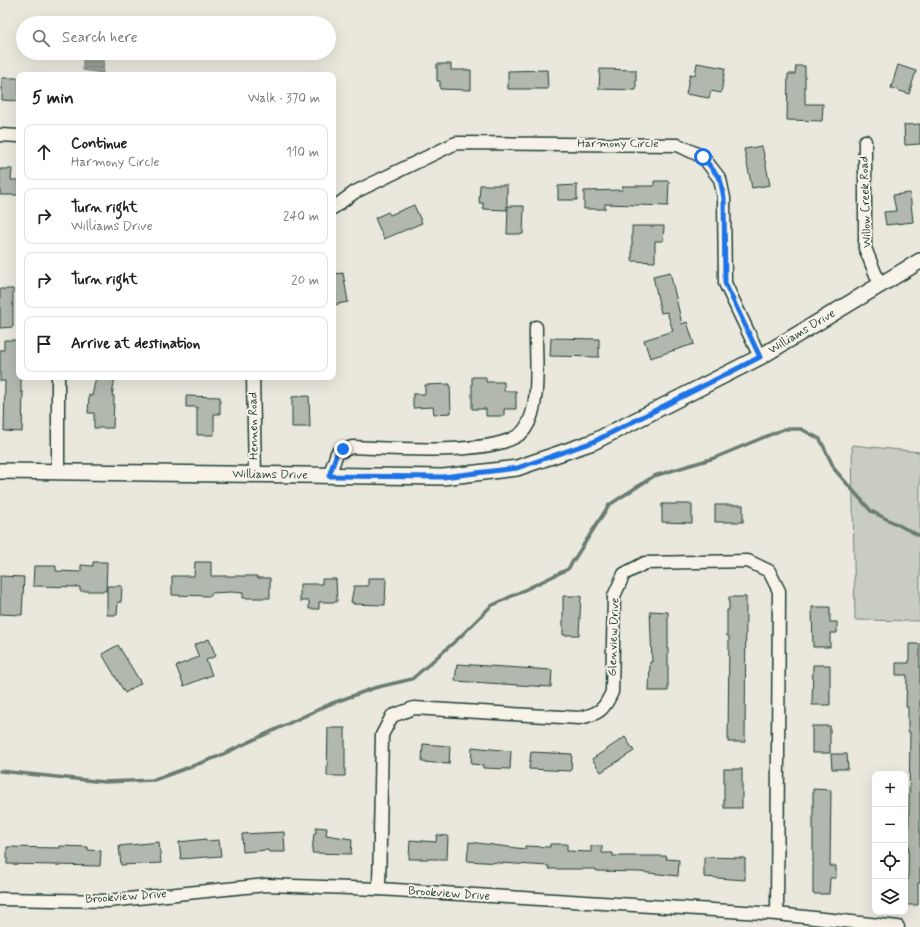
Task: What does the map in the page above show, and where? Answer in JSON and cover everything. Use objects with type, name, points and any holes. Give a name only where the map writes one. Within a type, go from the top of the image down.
[{"type":"main road","name":"Williams Drive","points":[[0,472],[443,477],[517,468],[593,442],[760,357],[920,261]]},
{"type":"street","points":[[0,135],[16,136]]},
{"type":"street","name":"Willow Creek Road","points":[[865,141],[865,248],[880,285]]},
{"type":"street","name":"Harmony Circle","points":[[336,206],[355,192],[456,143],[678,145],[703,157],[720,179],[724,198],[725,283],[760,357]]},
{"type":"street","points":[[329,476],[337,453],[352,447],[461,450],[493,445],[516,437],[525,430],[534,407],[536,389],[536,327]]},
{"type":"street","points":[[58,380],[58,472]]},
{"type":"street","name":"Hennen Road","points":[[253,380],[255,475]]},
{"type":"street","name":"Glenview Drive","points":[[379,889],[382,735],[392,716],[414,708],[579,718],[594,715],[605,706],[612,692],[614,596],[624,574],[645,564],[748,561],[769,571],[779,591],[777,914]]},
{"type":"street","name":"Brookview Drive","points":[[0,899],[108,901],[266,885],[379,889],[777,914],[898,927]]},
{"type":"shaded area","points":[[83,60],[104,60],[103,72],[83,70]]},
{"type":"shaded area","points":[[852,445],[920,452],[920,621],[855,620]]},
{"type":"building","points":[[697,63],[725,68],[721,93],[711,91],[709,98],[686,94],[690,74],[695,75]]},
{"type":"building","points":[[437,64],[451,64],[451,70],[471,70],[471,90],[440,89],[440,81],[437,81]]},
{"type":"building","points":[[898,65],[916,71],[909,94],[891,88]]},
{"type":"building","points":[[796,66],[805,66],[805,104],[823,104],[822,121],[787,120],[788,74],[795,74]]},
{"type":"building","points":[[600,69],[636,70],[636,90],[599,89]]},
{"type":"building","points":[[547,70],[548,89],[508,89],[508,71]]},
{"type":"building","points":[[2,78],[16,78],[16,101],[2,100]]},
{"type":"building","points":[[920,124],[920,144],[905,145],[904,125]]},
{"type":"building","points":[[762,146],[770,185],[752,188],[744,149]]},
{"type":"building","points":[[0,169],[12,169],[11,180],[16,180],[16,195],[0,195]]},
{"type":"building","points":[[654,181],[669,181],[668,206],[605,204],[605,209],[584,209],[584,191],[622,190],[623,186],[654,186]]},
{"type":"building","points":[[480,185],[507,185],[507,210],[483,209],[483,203],[479,203]]},
{"type":"building","points":[[577,185],[577,200],[558,200],[558,186]]},
{"type":"building","points":[[910,193],[913,222],[886,225],[884,212],[896,211],[893,195]]},
{"type":"building","points":[[414,205],[422,223],[384,239],[375,218],[388,212],[390,215]]},
{"type":"building","points":[[508,206],[524,206],[523,234],[507,234]]},
{"type":"building","points":[[632,226],[664,226],[663,241],[655,241],[655,262],[632,261]]},
{"type":"building","points":[[670,272],[682,324],[687,322],[694,344],[650,358],[644,340],[673,331],[667,312],[661,313],[653,276]]},
{"type":"building","points":[[343,273],[348,302],[336,304],[336,274]]},
{"type":"building","points":[[0,289],[13,289],[13,327],[0,328]]},
{"type":"building","points":[[551,338],[599,339],[599,357],[550,356]]},
{"type":"building","points":[[4,340],[16,340],[16,380],[21,380],[21,392],[23,392],[22,432],[4,431],[5,381],[0,381],[0,350],[4,350]]},
{"type":"building","points":[[472,377],[486,377],[486,382],[504,382],[504,391],[516,391],[516,409],[504,409],[504,416],[486,416],[486,409],[472,409]]},
{"type":"building","points":[[95,380],[115,380],[112,396],[114,396],[113,428],[94,428],[94,413],[88,413],[89,395],[92,396]]},
{"type":"building","points":[[450,384],[451,413],[434,414],[433,407],[413,408],[413,394],[425,394],[425,385]]},
{"type":"building","points":[[186,396],[220,397],[220,414],[214,414],[214,435],[197,435],[197,407],[186,407]]},
{"type":"building","points":[[309,396],[310,427],[292,427],[292,397]]},
{"type":"building","points":[[662,504],[692,504],[692,523],[662,522]]},
{"type":"building","points":[[715,505],[743,505],[743,522],[715,522]]},
{"type":"building","points":[[93,562],[107,562],[106,591],[80,591],[80,587],[33,586],[34,566],[56,566],[56,571],[81,572],[81,565],[93,566]]},
{"type":"building","points":[[195,562],[211,562],[211,576],[257,576],[257,578],[270,578],[270,598],[243,598],[243,593],[231,592],[211,593],[211,596],[172,595],[172,576],[194,576]]},
{"type":"building","points":[[0,576],[24,577],[22,615],[0,614]]},
{"type":"building","points":[[368,578],[386,578],[385,605],[353,604],[353,602],[351,602],[354,586],[368,586]]},
{"type":"building","points":[[322,579],[336,579],[337,602],[319,602],[319,609],[309,609],[309,601],[300,601],[300,584],[322,584]]},
{"type":"building","points":[[107,586],[122,586],[121,602],[118,602],[117,615],[107,615]]},
{"type":"building","points":[[563,596],[581,596],[579,635],[563,635]]},
{"type":"building","points":[[729,597],[746,597],[745,742],[728,742],[729,636],[727,636],[727,610],[729,610]]},
{"type":"building","points":[[812,607],[830,607],[830,622],[837,622],[837,633],[830,633],[830,647],[813,647]]},
{"type":"building","points":[[650,611],[668,612],[668,691],[649,691],[650,662],[652,662]]},
{"type":"building","points":[[209,639],[216,656],[206,660],[212,675],[184,686],[176,666],[199,657],[194,645]]},
{"type":"building","points":[[909,644],[920,644],[920,883],[918,883],[918,905],[908,905],[910,732],[908,732],[908,707],[906,707],[907,675],[896,675],[896,663],[909,663]]},
{"type":"building","points":[[118,645],[141,683],[125,693],[102,654]]},
{"type":"building","points":[[457,664],[552,670],[551,687],[455,681]]},
{"type":"building","points":[[813,665],[830,665],[830,705],[812,705]]},
{"type":"building","points":[[812,726],[830,726],[830,753],[812,753]]},
{"type":"building","points":[[328,728],[345,728],[345,776],[327,776]]},
{"type":"building","points":[[625,737],[634,751],[601,772],[592,759]]},
{"type":"building","points":[[423,744],[450,746],[449,764],[422,762]]},
{"type":"building","points":[[472,747],[511,751],[510,769],[483,768],[483,765],[471,764]]},
{"type":"building","points":[[531,752],[572,754],[571,771],[529,769]]},
{"type":"building","points":[[831,754],[847,754],[848,769],[832,769]]},
{"type":"building","points":[[724,769],[742,769],[742,808],[724,808]]},
{"type":"building","points":[[813,789],[831,790],[830,866],[836,866],[836,878],[830,878],[829,894],[813,894]]},
{"type":"building","points":[[316,827],[327,828],[326,835],[352,839],[351,854],[312,853]]},
{"type":"building","points":[[284,832],[285,852],[269,852],[268,850],[243,852],[242,834]]},
{"type":"building","points":[[437,835],[448,836],[447,859],[409,859],[410,840],[436,842]]},
{"type":"building","points":[[206,839],[206,841],[219,840],[221,856],[181,859],[179,842]]},
{"type":"building","points":[[159,842],[161,863],[121,865],[119,846]]},
{"type":"building","points":[[469,842],[525,849],[525,846],[550,847],[550,844],[567,844],[567,851],[591,852],[591,846],[602,846],[602,853],[613,853],[613,856],[667,856],[666,859],[679,860],[678,876],[639,872],[596,871],[596,869],[549,869],[549,866],[467,861]]},
{"type":"building","points":[[60,846],[88,847],[88,850],[101,851],[100,866],[7,864],[7,847],[60,848]]},
{"type":"building","points":[[704,857],[745,858],[745,880],[704,877]]},
{"type":"waterway","points":[[0,771],[104,782],[154,780],[217,757],[330,704],[374,688],[412,679],[460,637],[491,606],[568,569],[609,505],[654,476],[714,458],[784,429],[801,429],[820,439],[835,470],[871,511],[920,536]]},
{"type":"route","points":[[343,449],[337,453],[329,476],[443,477],[517,468],[593,442],[760,357],[725,283],[724,198],[720,179],[703,157]]}]
